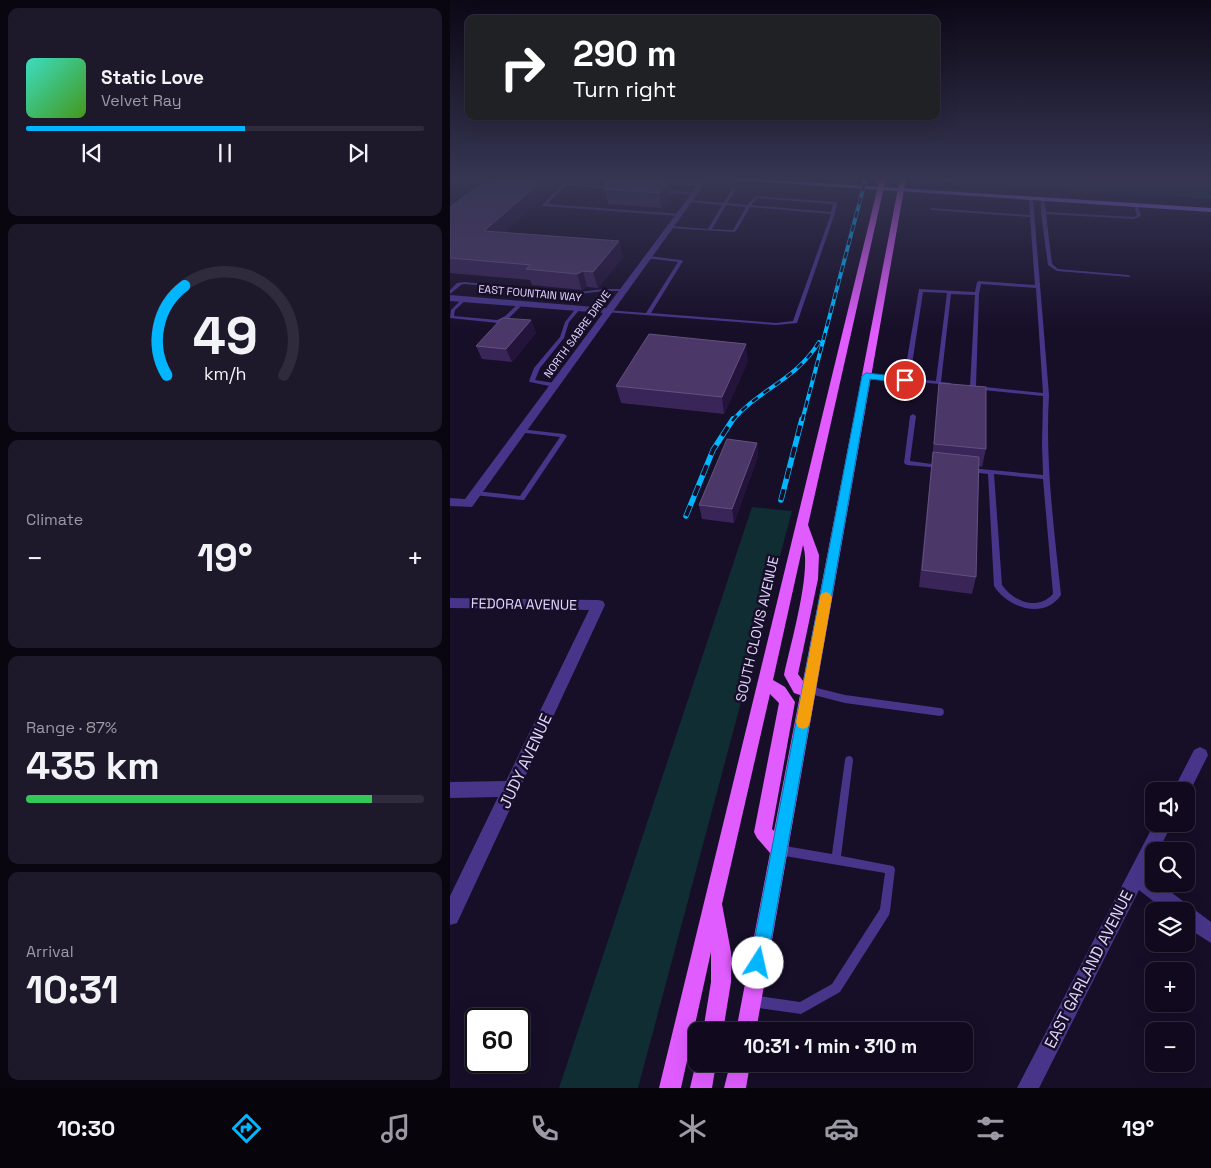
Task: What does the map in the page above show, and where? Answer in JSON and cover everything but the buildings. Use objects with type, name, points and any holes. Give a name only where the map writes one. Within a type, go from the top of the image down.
[{"type":"main road","name":"SOUTH CLOVIS AVENUE","points":[[670,1088],[871,229]]},
{"type":"main road","points":[[748,1022],[894,229]]},
{"type":"main road","points":[[802,525],[814,555],[791,675],[799,688],[808,690]]},
{"type":"main road","points":[[765,683],[780,692],[787,702],[763,832],[779,850]]},
{"type":"main road","points":[[713,1022],[721,972],[721,952],[714,901]]},
{"type":"main road","points":[[701,1088],[704,1072]]},
{"type":"main road","points":[[735,1088],[738,1072]]},
{"type":"street","name":"NORTH SABRE DRIVE","points":[[450,502],[468,504],[669,229]]},
{"type":"street","name":"EAST FOUNTAIN WAY","points":[[451,298],[607,311]]},
{"type":"street","name":"FEDORA AVENUE","points":[[450,603],[598,605]]},
{"type":"street","name":"JUDY AVENUE","points":[[450,916],[598,605]]},
{"type":"street","points":[[1186,782],[1200,755]]},
{"type":"street","points":[[450,790],[512,789]]},
{"type":"street","name":"EAST GARLAND AVENUE","points":[[1028,1088],[1134,876],[1159,832]]},
{"type":"street","points":[[1134,876],[1169,902]]},
{"type":"street","points":[[1195,922],[1211,934]]},
{"type":"lane","points":[[693,229],[734,231],[735,229]]},
{"type":"lane","points":[[607,311],[776,324],[795,322],[828,229]]},
{"type":"lane","points":[[991,472],[998,586],[1002,594],[1016,602],[1045,606],[1053,601],[1057,594],[1047,477],[1044,412],[1046,395],[1033,229]]},
{"type":"lane","points":[[1045,229],[1052,268],[1128,276]]},
{"type":"lane","points":[[648,257],[681,261],[648,314]]},
{"type":"lane","points":[[973,387],[979,282],[1037,286]]},
{"type":"lane","points":[[451,298],[459,284],[464,283],[579,293],[623,290]]},
{"type":"lane","points":[[908,371],[921,290],[977,294]]},
{"type":"lane","points":[[938,383],[949,292]]},
{"type":"lane","points":[[465,299],[453,310],[451,317],[498,322],[506,318],[521,304]]},
{"type":"lane","points":[[554,385],[532,381],[538,368],[562,337],[567,322],[579,308]]},
{"type":"lane","points":[[866,376],[956,385]]},
{"type":"lane","points":[[965,386],[1046,395]]},
{"type":"lane","points":[[913,416],[907,464],[944,467]]},
{"type":"lane","points":[[476,493],[522,498],[564,436],[520,431]]},
{"type":"lane","points":[[963,469],[1047,477]]},
{"type":"lane","points":[[808,690],[845,699],[940,712]]},
{"type":"lane","points":[[836,860],[849,760]]},
{"type":"lane","points":[[752,1001],[801,1008],[836,988],[885,911],[890,869],[779,850]]},
{"type":"green space","points":[[752,507],[792,511],[638,1088],[559,1088]]},
{"type":"railway","points":[[802,421],[853,229]]},
{"type":"railway","points":[[732,421],[754,400],[800,366],[819,342]]},
{"type":"railway","points":[[686,516],[713,450],[733,419]]},
{"type":"railway","points":[[781,500],[802,419]]},
{"type":"slow traffic","points":[[803,722],[826,597]]},
{"type":"route","points":[[758,963],[866,376],[905,380]]}]
